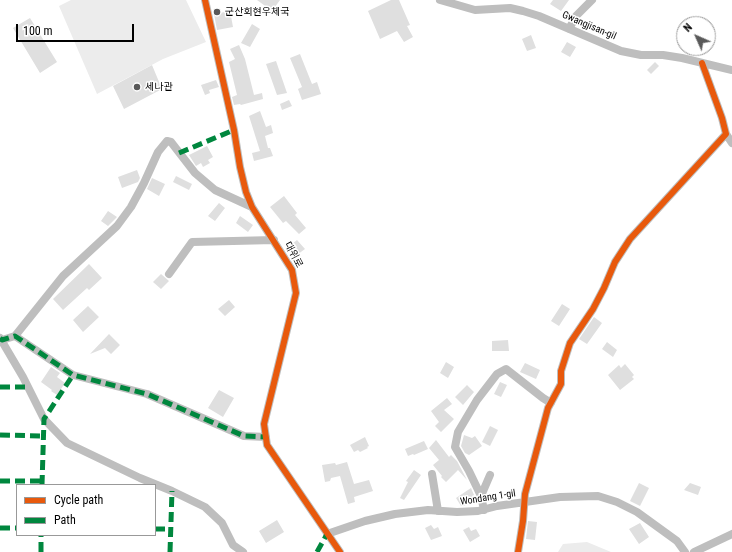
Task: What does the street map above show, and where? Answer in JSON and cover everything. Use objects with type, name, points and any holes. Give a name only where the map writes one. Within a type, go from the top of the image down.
[{"type":"street","name":"대위로","points":[[205,0],[234,130],[246,192],[252,207],[292,270],[296,293],[264,424],[267,445],[340,552]]},
{"type":"street","name":"Gwangjisan-gil","points":[[440,0],[475,10],[510,8],[523,11],[621,51],[641,55],[663,55],[682,58],[732,70]]},
{"type":"street","points":[[569,29],[576,16],[592,0]]},
{"type":"street","points":[[702,63],[722,118],[726,134],[732,144]]},
{"type":"street","points":[[518,552],[523,521],[525,494],[548,408],[561,384],[561,371],[570,343],[596,304],[615,262],[630,239],[726,134]]},
{"type":"street","points":[[155,484],[67,443],[44,420],[23,377],[1,339],[15,336],[63,276],[117,226],[131,207],[158,152],[167,141],[171,142],[195,173],[215,190],[252,207]]},
{"type":"street","points":[[169,274],[192,242],[274,240]]},
{"type":"street","points":[[15,336],[73,375],[147,394],[244,436],[266,437]]},
{"type":"street","points":[[484,510],[481,496],[455,447],[458,432],[477,400],[497,374],[506,369],[542,398],[551,403]]},
{"type":"street","points":[[432,474],[438,511]]},
{"type":"street","points":[[481,496],[490,475]]},
{"type":"street","points":[[156,484],[205,507],[222,523],[233,545],[243,552]]},
{"type":"street","name":"Wondang 1-gil","points":[[327,534],[365,521],[395,514],[428,510],[457,512],[484,510],[497,506],[583,495],[598,496],[617,502],[637,512],[677,541],[685,552]]},
{"type":"street","points":[[694,552],[732,534]]},
{"type":"shaded area","points":[[71,0],[186,0],[206,42],[163,59],[97,94],[59,6]]},
{"type":"shaded area","points":[[587,542],[611,552],[558,552],[563,544]]},
{"type":"building","points":[[257,0],[280,0],[272,11]]},
{"type":"building","points":[[391,0],[399,0],[410,25],[407,26],[413,37],[404,42],[397,31],[380,39],[368,11]]},
{"type":"building","points":[[553,0],[569,0],[561,11],[550,4]]},
{"type":"building","points":[[230,11],[233,27],[217,30],[214,14]]},
{"type":"building","points":[[30,18],[57,62],[40,73],[13,28]]},
{"type":"building","points":[[252,24],[260,29],[250,47],[241,43]]},
{"type":"building","points":[[531,35],[536,48],[527,51],[522,39]]},
{"type":"building","points":[[567,42],[576,47],[570,57],[561,52]]},
{"type":"building","points":[[239,45],[245,59],[254,95],[262,93],[263,99],[241,105],[234,105],[232,97],[237,95],[229,62],[235,59],[230,49]]},
{"type":"building","points":[[300,54],[312,84],[317,82],[321,94],[302,100],[298,89],[302,87],[290,58]]},
{"type":"building","points":[[276,61],[287,93],[277,95],[266,64]]},
{"type":"building","points":[[655,62],[659,66],[651,74],[647,70]]},
{"type":"building","name":"세나관","points":[[152,65],[162,89],[124,109],[113,86]]},
{"type":"building","points":[[216,80],[219,87],[209,90],[210,93],[205,95],[201,85]]},
{"type":"building","points":[[289,100],[292,106],[282,110],[280,104]]},
{"type":"building","points":[[260,111],[266,127],[271,125],[273,133],[265,136],[268,148],[270,148],[273,156],[254,161],[252,153],[260,151],[249,116]]},
{"type":"building","points":[[207,146],[213,157],[208,160],[210,163],[203,167],[201,163],[196,166],[189,155]]},
{"type":"building","points":[[137,170],[140,178],[138,182],[122,188],[118,177]]},
{"type":"building","points":[[176,176],[192,184],[189,190],[173,182]]},
{"type":"building","points":[[152,178],[165,184],[159,196],[147,189]]},
{"type":"building","points":[[284,196],[297,213],[295,215],[306,228],[299,234],[286,221],[283,223],[270,207]]},
{"type":"building","points":[[219,203],[225,208],[215,221],[208,216]]},
{"type":"building","points":[[108,211],[117,217],[108,226],[101,221]]},
{"type":"building","points":[[240,216],[253,225],[248,232],[236,223]]},
{"type":"building","points":[[297,240],[305,249],[294,257],[287,248]]},
{"type":"building","points":[[89,264],[102,278],[89,290],[87,288],[63,310],[53,299]]},
{"type":"building","points":[[161,274],[169,281],[161,289],[153,282]]},
{"type":"building","points":[[229,300],[235,307],[225,316],[218,309]]},
{"type":"building","points":[[562,304],[570,309],[559,326],[551,321]]},
{"type":"building","points":[[88,306],[99,317],[83,332],[73,320]]},
{"type":"building","points":[[594,317],[602,323],[587,344],[579,339]]},
{"type":"building","points":[[109,334],[120,345],[111,354],[105,348],[90,354]]},
{"type":"building","points":[[508,340],[509,351],[492,351],[492,341]]},
{"type":"building","points":[[607,342],[617,350],[613,357],[602,349]]},
{"type":"building","points":[[446,362],[454,367],[448,378],[440,373]]},
{"type":"building","points":[[525,363],[540,370],[536,379],[520,372]]},
{"type":"building","points":[[625,364],[634,375],[632,377],[634,379],[620,390],[608,375],[619,365],[621,368]]},
{"type":"building","points":[[51,367],[60,373],[57,377],[65,383],[57,395],[41,382]]},
{"type":"building","points":[[500,382],[507,385],[501,397],[494,394]]},
{"type":"building","points":[[467,385],[474,392],[463,405],[455,397]]},
{"type":"building","points":[[219,390],[234,398],[223,417],[208,408]]},
{"type":"building","points":[[447,398],[452,404],[444,410],[454,419],[441,432],[435,426],[439,422],[431,411]]},
{"type":"building","points":[[490,426],[498,430],[490,446],[482,442]]},
{"type":"building","points":[[464,435],[472,438],[475,436],[482,446],[469,455],[465,453],[461,446]]},
{"type":"building","points":[[365,437],[369,446],[367,447],[368,448],[360,452],[358,450],[354,452],[350,445]]},
{"type":"building","points":[[436,440],[449,457],[451,455],[457,461],[467,480],[458,470],[446,482],[441,477],[442,476],[433,465],[439,460],[429,448]]},
{"type":"building","points":[[424,441],[428,449],[408,456],[405,449]]},
{"type":"building","points":[[347,462],[354,484],[369,480],[373,491],[354,497],[355,502],[348,504],[340,476],[331,478],[330,481],[325,482],[322,465],[335,463],[336,465]]},
{"type":"building","points":[[414,470],[421,475],[404,500],[400,498],[408,482],[406,481]]},
{"type":"building","points":[[639,483],[649,488],[640,506],[630,501]]},
{"type":"building","points":[[690,483],[701,487],[698,495],[684,490]]},
{"type":"building","points":[[471,488],[474,495],[472,496],[474,500],[464,506],[461,506],[456,498]]},
{"type":"building","points":[[277,520],[284,532],[266,543],[259,531]]},
{"type":"building","points":[[528,521],[537,522],[535,540],[526,539]]},
{"type":"building","points":[[640,523],[649,537],[639,544],[629,529]]},
{"type":"building","points":[[431,525],[434,529],[438,527],[442,536],[431,540],[425,528]]},
{"type":"building","points":[[469,527],[471,531],[476,529],[480,536],[470,542],[463,530]]},
{"type":"marked path","points":[[179,153],[234,130]]},
{"type":"marked path","points":[[0,338],[2,340],[15,336],[73,375],[147,394],[244,436],[266,437]]},
{"type":"marked path","points":[[42,484],[44,419],[73,375]]},
{"type":"marked path","points":[[0,387],[27,387]]},
{"type":"marked path","points":[[0,435],[43,436]]},
{"type":"marked path","points":[[0,481],[42,481]]},
{"type":"marked path","points":[[170,552],[172,491]]},
{"type":"marked path","points":[[0,528],[16,528]]},
{"type":"marked path","points":[[156,529],[170,529]]},
{"type":"marked path","points":[[317,552],[327,534]]},
{"type":"marked path","points":[[41,536],[41,552]]},
{"type":"cycle path","points":[[205,0],[234,130],[246,192],[252,207],[292,270],[296,293],[264,424],[267,445],[340,552]]},
{"type":"cycle path","points":[[518,552],[523,521],[525,494],[548,408],[561,384],[561,371],[570,343],[593,309],[615,262],[630,239],[726,134],[722,118],[702,63]]},
{"type":"place","name":"군산회현우체국","points":[[217,12]]},
{"type":"place","name":"세나관","points":[[137,87]]}]
